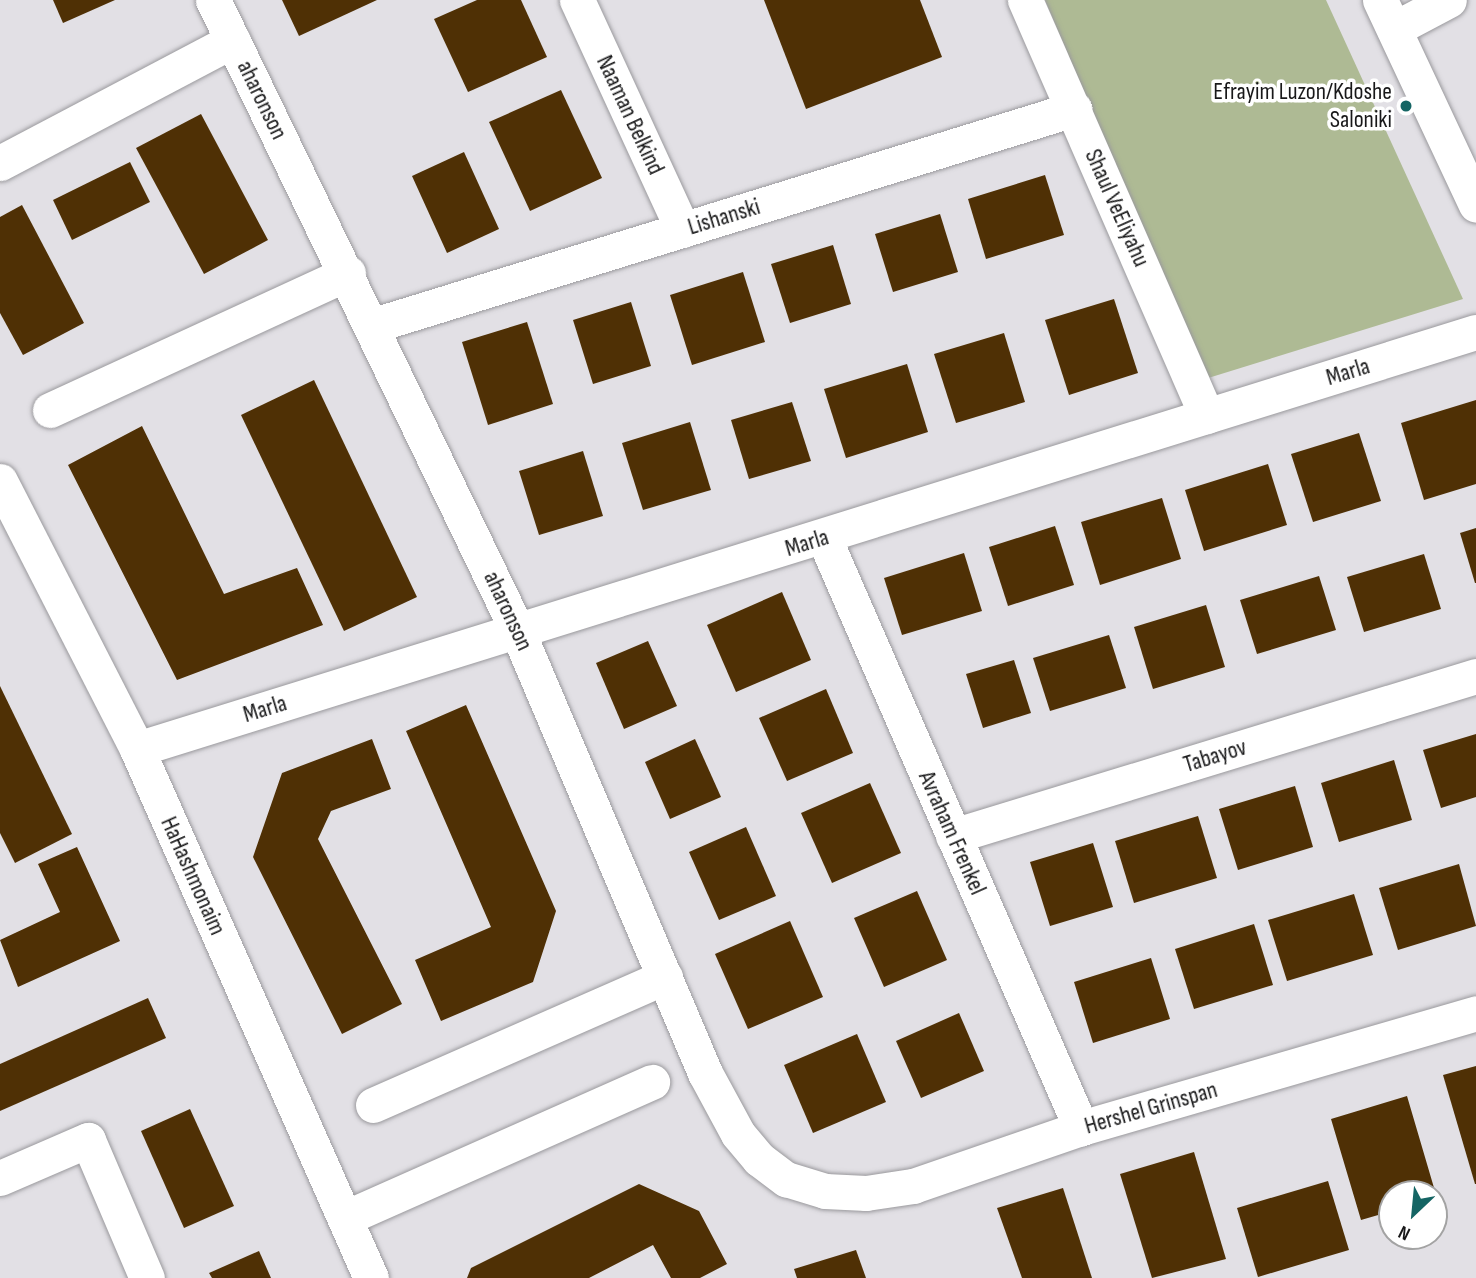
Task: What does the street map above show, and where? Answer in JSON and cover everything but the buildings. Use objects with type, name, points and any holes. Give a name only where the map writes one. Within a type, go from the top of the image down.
[{"type":"street","name":"aharonson","points":[[213,0],[374,325],[517,630],[664,977],[738,1134],[786,1179],[825,1191]]},
{"type":"street","name":"Naaman Belkind","points":[[576,0],[682,230]]},
{"type":"street","name":"Shaul VeEliyahu","points":[[1025,0],[1207,416]]},
{"type":"street","points":[[1449,0],[1387,14],[1476,205]]},
{"type":"street","points":[[0,163],[233,40]]},
{"type":"street","name":"Lishanski","points":[[374,325],[1074,109]]},
{"type":"street","points":[[50,410],[348,273]]},
{"type":"street","name":"Marla","points":[[137,749],[517,630],[824,538],[1476,332]]},
{"type":"street","name":"HaHashmonaim","points":[[0,481],[137,749],[371,1278]]},
{"type":"street","name":"Avraham Frenkel","points":[[824,538],[1081,1128]]},
{"type":"street","name":"Tabayov","points":[[953,836],[1476,676]]},
{"type":"street","points":[[373,1104],[664,977]]},
{"type":"street","name":"Hershel Grinspan","points":[[825,1191],[866,1193],[912,1186],[1081,1128],[1476,1013]]},
{"type":"street","points":[[345,1218],[652,1082]]},
{"type":"street","points":[[0,1178],[88,1140],[147,1278]]},
{"type":"green space","points":[[1045,0],[1326,0],[1463,299],[1205,379]]},
{"type":"place","name":"Efrayim Luzon/Kdoshe Saloniki","points":[[1406,106]]}]
